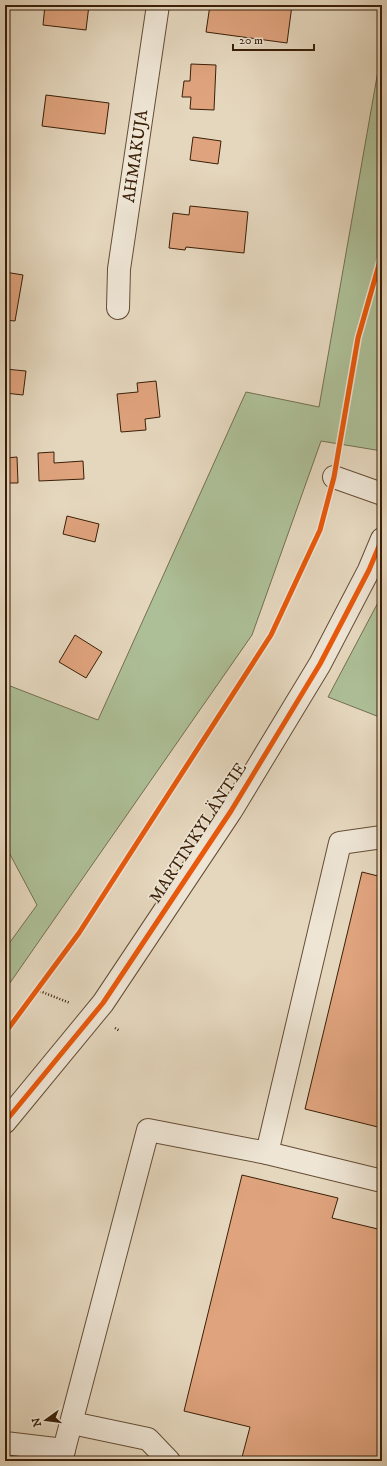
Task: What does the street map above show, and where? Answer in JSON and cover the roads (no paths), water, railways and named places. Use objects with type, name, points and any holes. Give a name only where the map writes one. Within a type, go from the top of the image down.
[{"type":"street","name":"AHMAKUJA","points":[[118,308],[119,269],[158,5]]},
{"type":"street","points":[[334,477],[382,494]]},
{"type":"street","name":"MARTINKYLÄNTIE","points":[[5,1122],[103,1003],[231,810],[320,664],[369,570],[382,539]]},
{"type":"street","points":[[267,1153],[340,843],[382,837]]},
{"type":"street","points":[[5,1443],[63,1455],[148,1130],[267,1153],[382,1181]]},
{"type":"street","points":[[72,1422],[148,1439],[169,1461]]}]
